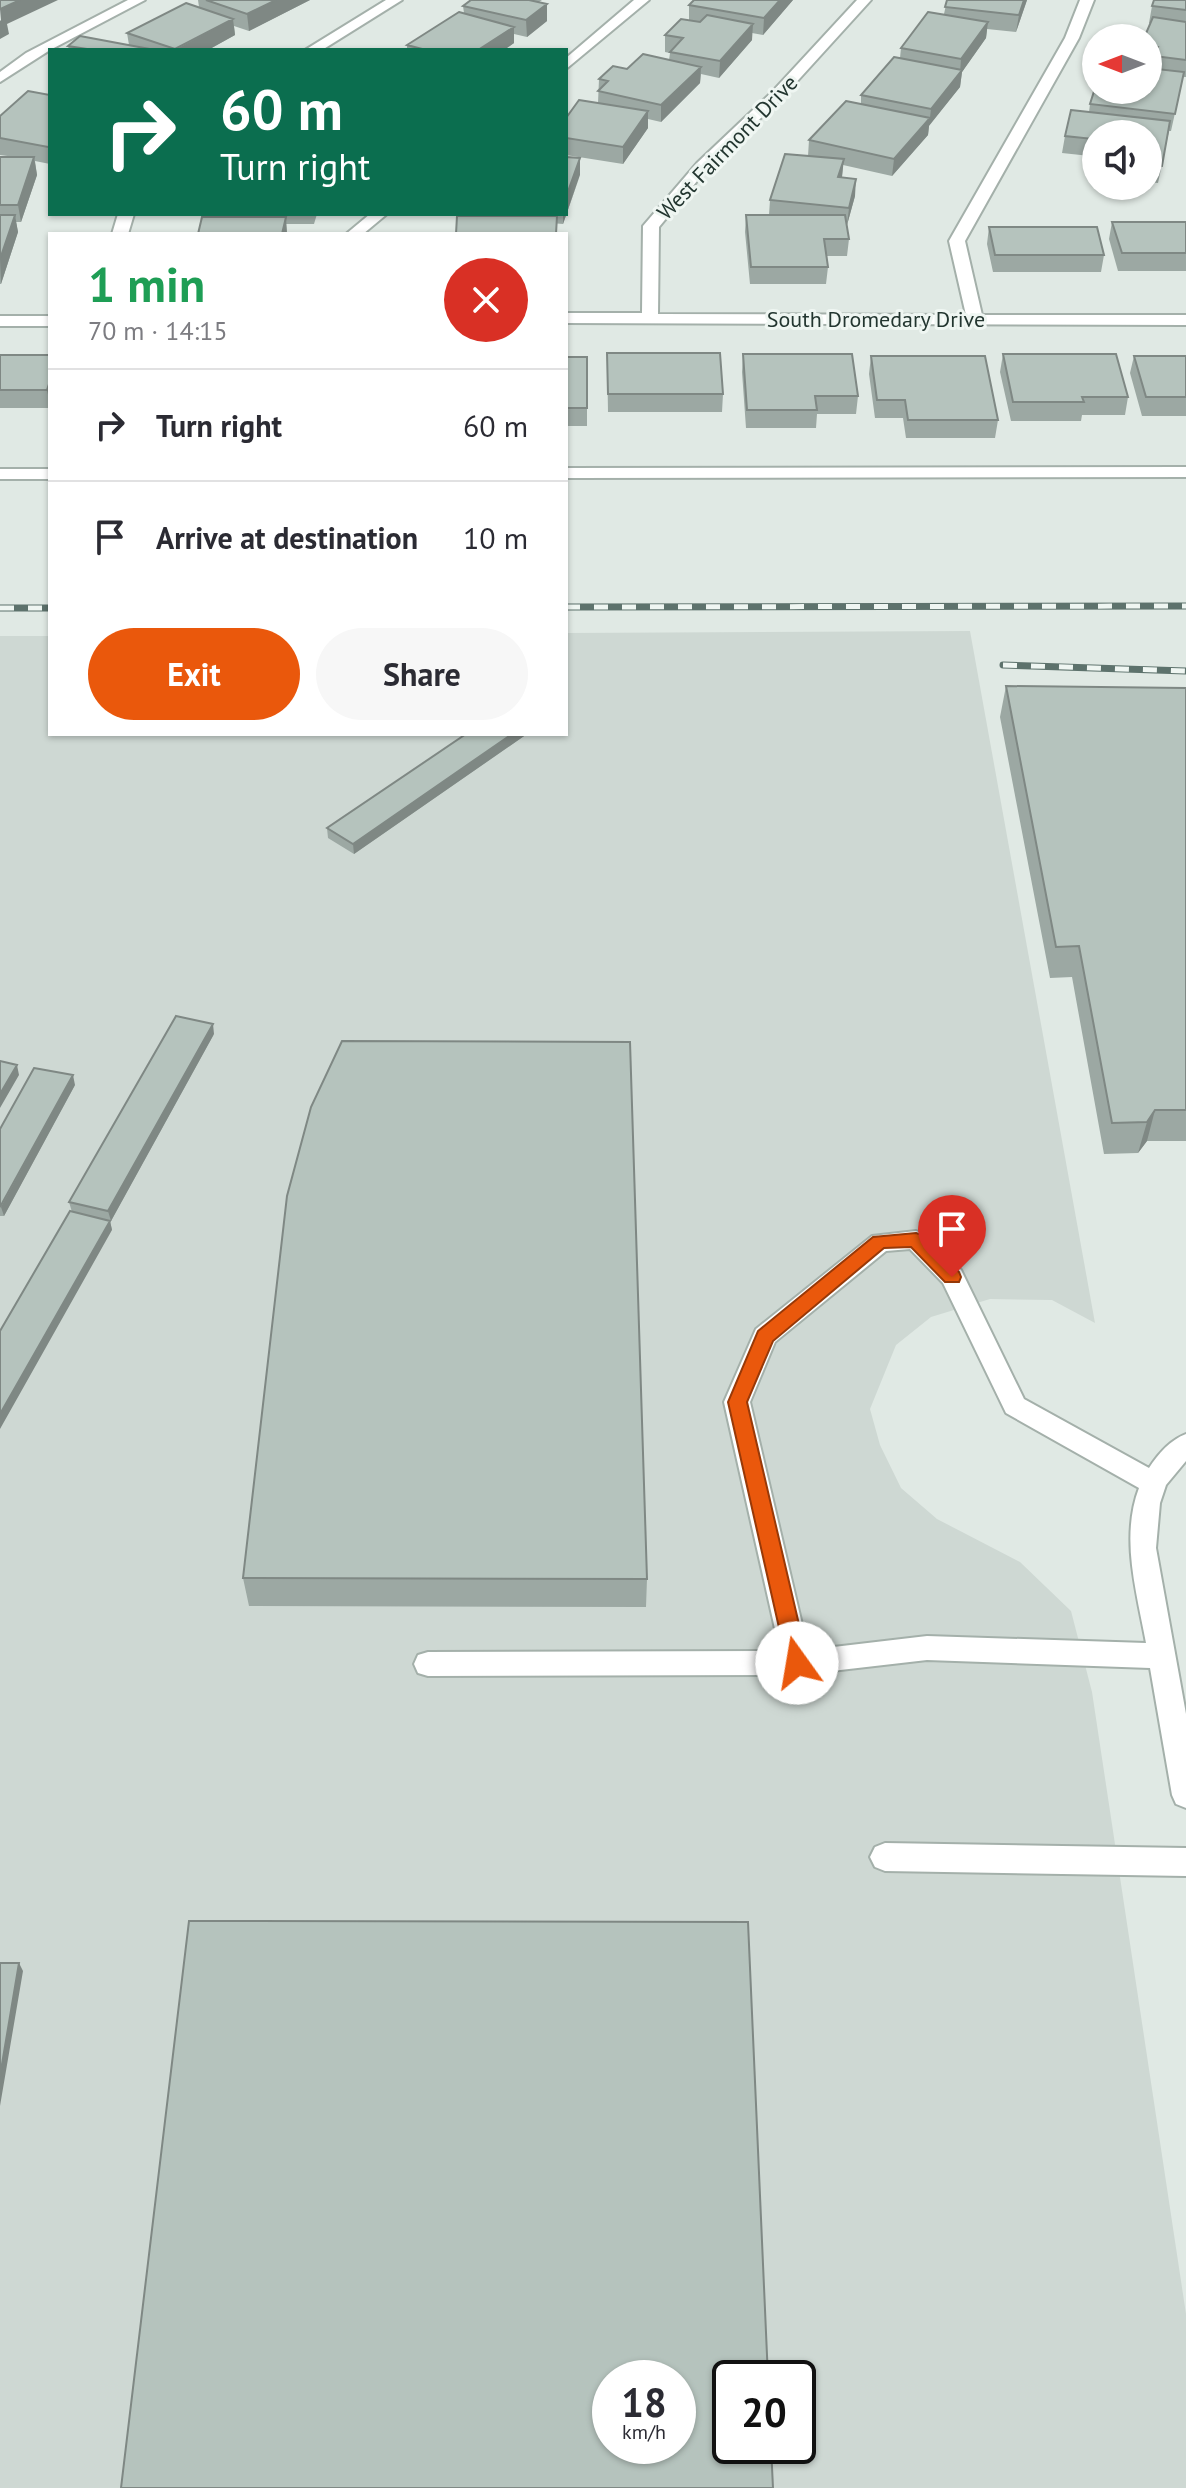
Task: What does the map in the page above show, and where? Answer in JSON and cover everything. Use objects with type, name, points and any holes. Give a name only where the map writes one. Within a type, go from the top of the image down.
[{"type":"street","points":[[0,78],[31,56],[138,0]]},
{"type":"street","points":[[315,48],[395,0]]},
{"type":"street","points":[[568,63],[642,0]]},
{"type":"street","name":"West Fairmont Drive","points":[[650,318],[651,226],[702,166],[776,96],[864,0]]},
{"type":"street","points":[[975,319],[957,241],[1072,38],[1087,0]]},
{"type":"street","points":[[356,232],[376,216]]},
{"type":"street","name":"South Dromedary Drive","points":[[568,318],[1186,320]]},
{"type":"street","points":[[0,321],[48,321]]},
{"type":"street","points":[[568,473],[1186,472]]},
{"type":"street","points":[[0,474],[48,474]]},
{"type":"street","points":[[797,1663],[737,1402],[765,1336],[880,1242],[916,1240],[952,1277],[1015,1406],[1152,1483]]},
{"type":"street","points":[[1179,1451],[1152,1483],[1143,1513],[1143,1548],[1186,1795]]},
{"type":"street","points":[[428,1664],[797,1663],[927,1648],[1161,1656]]},
{"type":"street","points":[[885,1857],[1186,1862]]},
{"type":"shaded area","points":[[970,631],[1095,1323],[1052,1300],[990,1299],[931,1317],[896,1345],[870,1409],[880,1445],[901,1488],[937,1519],[1020,1562],[1071,1611],[1092,1692],[1186,2314],[1186,2488],[0,2488],[0,636],[48,636],[48,736],[568,736],[568,633]]},
{"type":"building","points":[[0,0],[20,0],[0,9]]},
{"type":"building","points":[[206,0],[276,0],[247,14]]},
{"type":"building","points":[[471,0],[529,0],[547,4],[526,20],[463,6]]},
{"type":"building","points":[[694,0],[780,0],[764,18],[689,5]]},
{"type":"building","points":[[947,0],[1024,0],[1019,15],[945,7]]},
{"type":"building","points":[[1154,0],[1186,0],[1186,10],[1152,6]]},
{"type":"building","points":[[186,3],[233,19],[177,48],[127,33]]},
{"type":"building","points":[[459,12],[514,27],[481,48],[418,48],[407,45]]},
{"type":"building","points":[[928,12],[988,22],[961,59],[901,48]]},
{"type":"building","points":[[707,15],[753,24],[720,61],[670,52],[683,38],[665,35],[681,19],[700,22]]},
{"type":"building","points":[[1153,17],[1186,22],[1186,60],[1162,57],[1162,24],[1150,24]]},
{"type":"building","points":[[80,36],[144,48],[81,48],[68,46]]},
{"type":"building","points":[[643,54],[701,67],[661,105],[598,91],[608,81],[599,79],[613,66],[627,69]]},
{"type":"building","points":[[894,57],[962,70],[931,109],[861,95]]},
{"type":"building","points":[[1162,70],[1184,72],[1175,114],[1090,104],[1162,104]]},
{"type":"building","points":[[28,91],[48,95],[48,147],[0,138],[0,116]]},
{"type":"building","points":[[579,100],[648,111],[623,147],[568,138],[568,115]]},
{"type":"building","points":[[846,101],[930,118],[894,159],[809,140]]},
{"type":"building","points":[[1071,110],[1161,120],[1082,120],[1082,138],[1065,136]]},
{"type":"building","points":[[1162,120],[1170,121],[1162,166]]},
{"type":"building","points":[[785,154],[844,159],[838,177],[856,179],[849,208],[770,200]]},
{"type":"building","points":[[0,157],[34,157],[18,205],[0,205]]},
{"type":"building","points":[[568,157],[580,158],[568,191]]},
{"type":"building","points":[[0,215],[15,215],[0,259]]},
{"type":"building","points":[[746,215],[845,215],[849,239],[824,239],[828,267],[751,267]]},
{"type":"building","points":[[457,216],[557,216],[556,232],[456,232]]},
{"type":"building","points":[[202,217],[286,217],[282,232],[198,232]]},
{"type":"building","points":[[1112,222],[1186,222],[1186,253],[1122,253]]},
{"type":"building","points":[[989,227],[1097,227],[1104,255],[995,255]]},
{"type":"building","points":[[607,353],[720,353],[723,394],[608,394]]},
{"type":"building","points":[[743,354],[852,354],[858,396],[815,396],[817,410],[747,410]]},
{"type":"building","points":[[1003,354],[1116,354],[1128,397],[1082,397],[1084,402],[1013,402]]},
{"type":"building","points":[[0,355],[48,355],[47,390],[0,390]]},
{"type":"building","points":[[871,356],[985,356],[998,420],[908,420],[905,400],[877,400]]},
{"type":"building","points":[[1134,356],[1186,356],[1186,397],[1146,397]]},
{"type":"building","points":[[568,357],[587,357],[587,408],[568,408]]},
{"type":"building","points":[[1006,686],[1186,688],[1186,1110],[1155,1110],[1147,1122],[1112,1123],[1079,946],[1056,947]]},
{"type":"building","points":[[463,736],[509,736],[353,844],[327,828]]},
{"type":"building","points":[[176,1016],[213,1024],[108,1211],[69,1202]]},
{"type":"building","points":[[342,1041],[630,1042],[647,1579],[243,1578],[287,1196],[311,1107]]},
{"type":"building","points":[[0,1061],[17,1065],[0,1094]]},
{"type":"building","points":[[34,1068],[73,1075],[0,1207],[0,1129]]},
{"type":"building","points":[[70,1211],[110,1221],[0,1414],[0,1331]]},
{"type":"building","points":[[189,1921],[748,1922],[767,2360],[712,2360],[712,2464],[772,2464],[773,2488],[121,2488]]},
{"type":"building","points":[[0,1963],[19,1963],[0,2076]]},
{"type":"railway","points":[[568,607],[1186,606]]},
{"type":"railway","points":[[0,608],[48,608]]},
{"type":"railway","points":[[1003,665],[1186,671]]},
{"type":"route","points":[[797,1663],[737,1402],[765,1336],[880,1242],[916,1240],[952,1277]]}]
